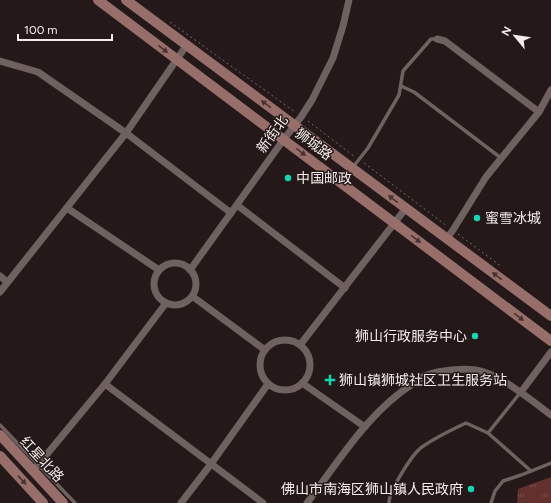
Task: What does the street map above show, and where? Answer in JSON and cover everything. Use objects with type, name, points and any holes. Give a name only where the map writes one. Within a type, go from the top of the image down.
[{"type":"street","name":"狮城路","points":[[98,0],[551,341]]},
{"type":"street","name":"狮城路","points":[[126,0],[406,208],[450,234],[551,316]]},
{"type":"street","name":"新街北","points":[[190,270],[312,100],[333,58],[349,0]]},
{"type":"street","points":[[437,39],[445,41],[539,112]]},
{"type":"street","points":[[0,292],[126,133],[186,46]]},
{"type":"street","points":[[0,61],[38,72],[126,133],[231,213]]},
{"type":"street","points":[[450,234],[486,177],[539,112],[551,90]]},
{"type":"street","points":[[236,205],[345,288]]},
{"type":"street","points":[[67,208],[159,270]]},
{"type":"street","points":[[300,345],[406,208]]},
{"type":"street","points":[[175,263],[183,264],[190,270],[194,274],[196,280],[195,290],[187,301],[174,305],[166,303],[160,299],[154,286],[159,270],[168,264],[175,263]]},
{"type":"street","points":[[0,276],[7,282]]},
{"type":"street","points":[[192,296],[265,350]]},
{"type":"street","points":[[36,468],[105,384],[166,303]]},
{"type":"street","points":[[284,340],[293,341],[300,345],[306,352],[310,364],[309,373],[302,383],[294,388],[284,391],[276,389],[268,384],[263,378],[260,369],[260,361],[265,350],[275,342],[284,340]]},
{"type":"street","points":[[520,392],[551,352]]},
{"type":"street","points":[[307,503],[364,427],[401,391],[427,375],[452,370],[476,370],[496,378],[520,392],[551,415]]},
{"type":"street","points":[[302,383],[364,427]]},
{"type":"street","points":[[105,384],[263,503]]},
{"type":"street","points":[[181,503],[212,464],[268,384]]},
{"type":"street","name":"红星北路","points":[[0,435],[36,468],[63,503]]},
{"type":"street","name":"红星北路","points":[[0,456],[43,503]]},
{"type":"lane","points":[[352,168],[368,148],[399,95],[403,71],[431,39],[437,39]]},
{"type":"lane","points":[[401,86],[414,92],[501,158]]},
{"type":"lane","points":[[488,433],[520,392]]},
{"type":"lane","points":[[389,503],[389,499],[397,480],[420,448],[446,432],[466,423],[488,433],[531,471]]},
{"type":"lane","points":[[0,424],[36,468],[75,503]]},
{"type":"lane","points":[[491,503],[495,491],[503,480],[551,463]]},
{"type":"path","points":[[165,18],[359,160],[450,234],[502,267]]},
{"type":"green space","points":[[551,477],[551,503],[517,503],[518,489]]},
{"type":"place","name":"中国邮政","points":[[288,178]]},
{"type":"place","name":"蜜雪冰城","points":[[477,218]]},
{"type":"place","name":"狮山行政服务中心","points":[[475,336]]},
{"type":"place","name":"狮山镇狮城社区卫生服务站","points":[[330,380]]},
{"type":"place","name":"佛山市南海区狮山镇人民政府","points":[[471,489]]}]
